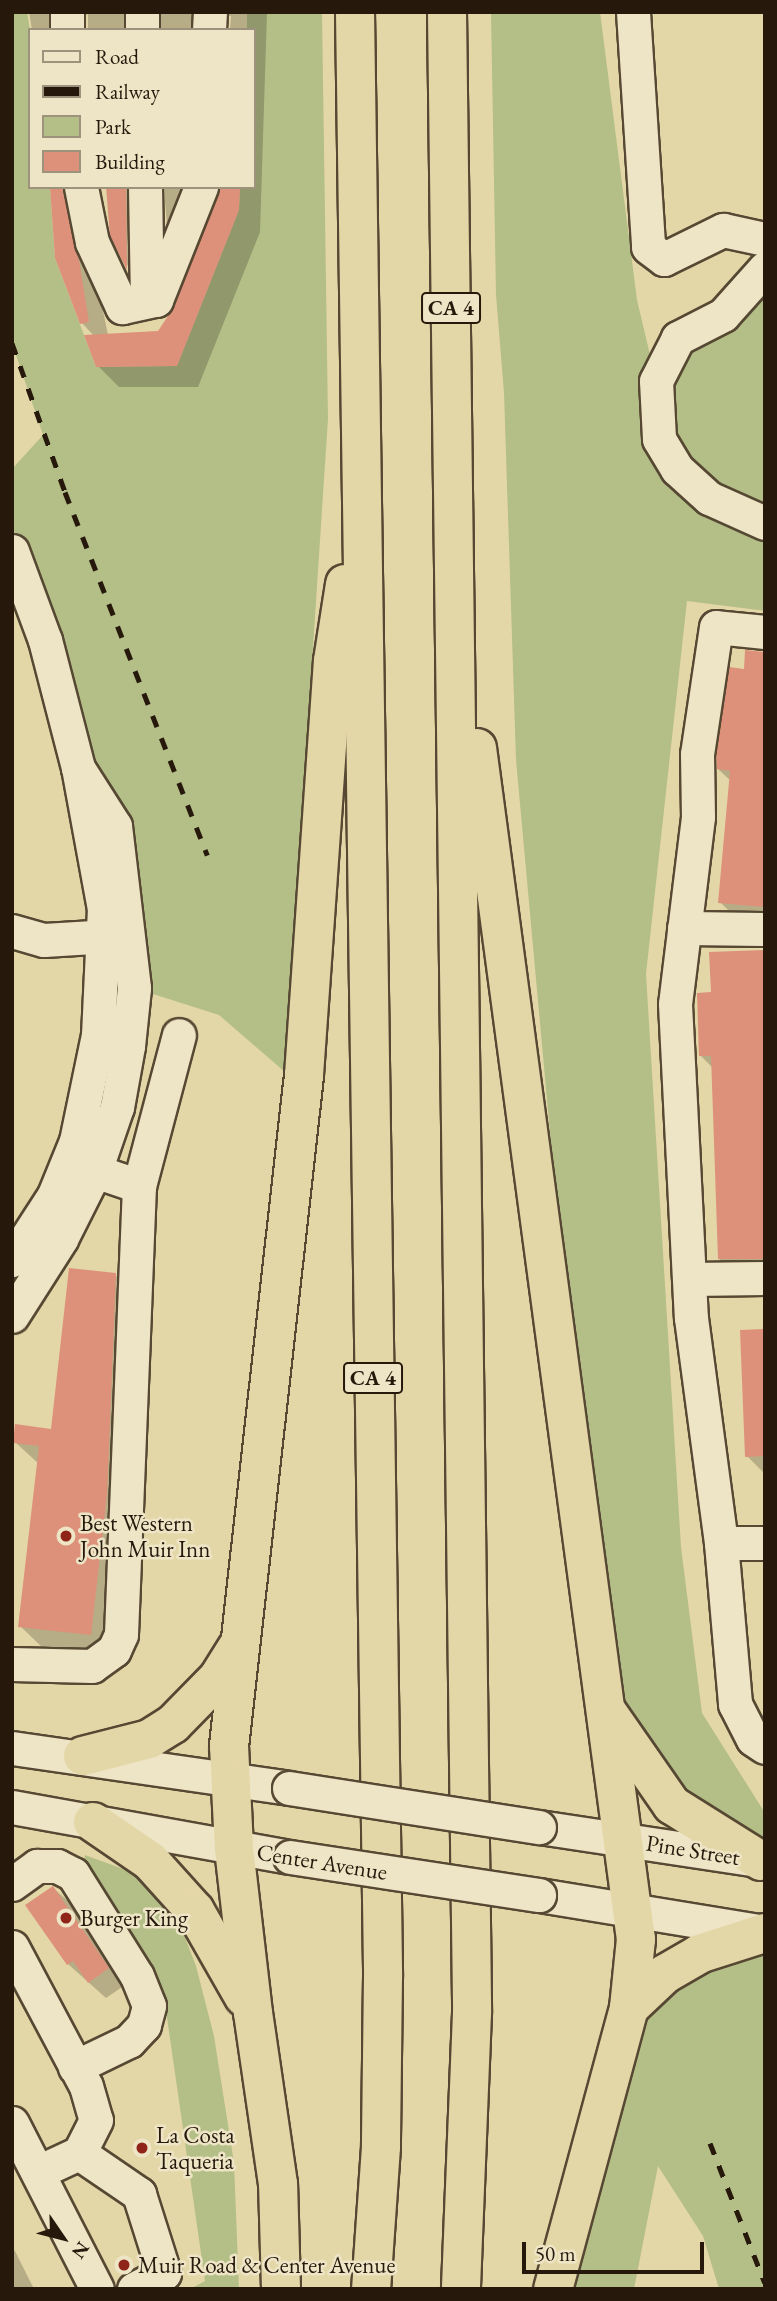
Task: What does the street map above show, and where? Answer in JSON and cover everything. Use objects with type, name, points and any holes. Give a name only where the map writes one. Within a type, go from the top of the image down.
[{"type":"highway","name":"CA 4","points":[[355,12],[383,2011],[371,2289]]},
{"type":"highway","name":"CA 4","points":[[449,12],[447,59],[472,2027],[461,2289]]},
{"type":"highway","points":[[281,2289],[278,2184],[253,2014],[229,1779],[238,1646],[303,1088],[333,661],[362,467]]},
{"type":"highway","points":[[454,556],[602,1702],[621,1839],[634,1909],[636,1939],[629,2008],[553,2289]]},
{"type":"highway","points":[[83,1756],[149,1739],[173,1724],[218,1678],[238,1646]]},
{"type":"highway","points":[[602,1702],[672,1805],[763,1861]]},
{"type":"highway","points":[[93,1822],[150,1861],[195,1911],[253,2014]]},
{"type":"highway","points":[[629,2008],[665,1973],[699,1954],[765,1933]]},
{"type":"street","points":[[633,12],[648,247],[664,258],[723,230],[765,239]]},
{"type":"street","points":[[81,189],[92,242],[122,307],[156,300],[200,189]]},
{"type":"street","points":[[145,189],[147,302]]},
{"type":"street","points":[[765,268],[723,316],[678,338],[656,381],[659,439],[677,469],[709,498],[765,523]]},
{"type":"street","points":[[12,551],[45,640],[78,768],[115,826],[116,936],[76,1141],[54,1195],[12,1259]]},
{"type":"street","points":[[765,632],[716,627],[696,754],[698,817],[675,1004],[690,1279],[721,1543],[735,1704],[752,1739],[765,1747]]},
{"type":"street","points":[[684,928],[765,929]]},
{"type":"street","points":[[12,931],[44,940],[116,936]]},
{"type":"street","points":[[12,1317],[61,1239],[95,1171],[117,1107],[128,1046],[134,988],[116,936]]},
{"type":"street","points":[[12,1664],[92,1666],[114,1650],[121,1634],[139,1186],[179,1035]]},
{"type":"street","points":[[95,1171],[139,1186]]},
{"type":"street","points":[[690,1279],[765,1278]]},
{"type":"street","points":[[721,1543],[765,1543]]},
{"type":"street","points":[[12,1748],[83,1756],[621,1839]]},
{"type":"street","name":"Center Avenue","points":[[12,1807],[234,1848],[634,1909]]},
{"type":"street","name":"Pine Street","points":[[621,1839],[763,1861]]},
{"type":"street","points":[[12,1884],[37,1866],[57,1866],[73,1874],[137,1976],[149,2006],[144,2025],[129,2041],[75,2067]]},
{"type":"street","points":[[634,1909],[765,1933]]},
{"type":"street","points":[[12,1947],[75,2067],[96,2120],[79,2153],[38,2172]]},
{"type":"street","points":[[12,2123],[97,2289]]},
{"type":"street","points":[[79,2153],[139,2194],[164,2273],[134,2289]]},
{"type":"green space","points":[[12,12],[27,12],[30,28],[28,189],[50,189],[55,258],[96,367],[177,366],[239,210],[240,189],[256,189],[256,28],[247,28],[247,12],[322,12],[328,419],[285,1072],[219,1015],[134,988],[12,551],[12,469],[43,435],[12,343]]},
{"type":"green space","points":[[491,12],[600,12],[637,300],[656,380],[765,279],[765,611],[687,601],[646,974],[681,1547],[702,1713],[765,1813],[765,1861],[700,1826],[602,1702],[516,760],[504,393],[496,295]]},
{"type":"green space","points":[[85,1855],[134,1873],[151,1888],[184,1935],[196,1966],[214,2036],[234,2163],[239,2289],[190,2289],[205,2281],[165,2004],[81,1875]]},
{"type":"green space","points":[[765,1933],[765,2289],[719,2289],[703,2236],[658,2166],[634,2289],[553,2289],[629,2008]]},
{"type":"building","points":[[50,189],[62,189],[79,260],[89,322],[80,324],[55,258]]},
{"type":"building","points":[[106,189],[126,189],[127,270],[110,236]]},
{"type":"building","points":[[219,189],[240,189],[239,210],[177,366],[96,367],[84,335],[158,331],[174,307]]},
{"type":"building","points":[[745,650],[765,652],[765,907],[718,903],[730,771],[717,769],[716,755],[729,667],[744,669]]},
{"type":"building","points":[[765,950],[765,1259],[718,1259],[711,1056],[699,1056],[697,993],[711,992],[709,952]]},
{"type":"building","name":"Best Western John Muir Inn","points":[[69,1268],[116,1273],[107,1495],[91,1635],[18,1627],[39,1446],[13,1443],[15,1424],[51,1429]]},
{"type":"building","points":[[765,1329],[765,1456],[745,1457],[740,1330]]},
{"type":"building","name":"Burger King","points":[[53,1886],[109,1968],[88,1983],[73,1961],[67,1965],[25,1905]]},
{"type":"railway","points":[[12,343],[65,492],[207,855]]},
{"type":"railway","points":[[710,2143],[765,2283]]},
{"type":"place","name":"Best Western John Muir Inn","points":[[66,1536]]},
{"type":"place","name":"Burger King","points":[[66,1918]]},
{"type":"place","name":"La Costa Taqueria","points":[[142,2148]]},
{"type":"place","name":"Muir Road & Center Avenue","points":[[124,2265]]}]
